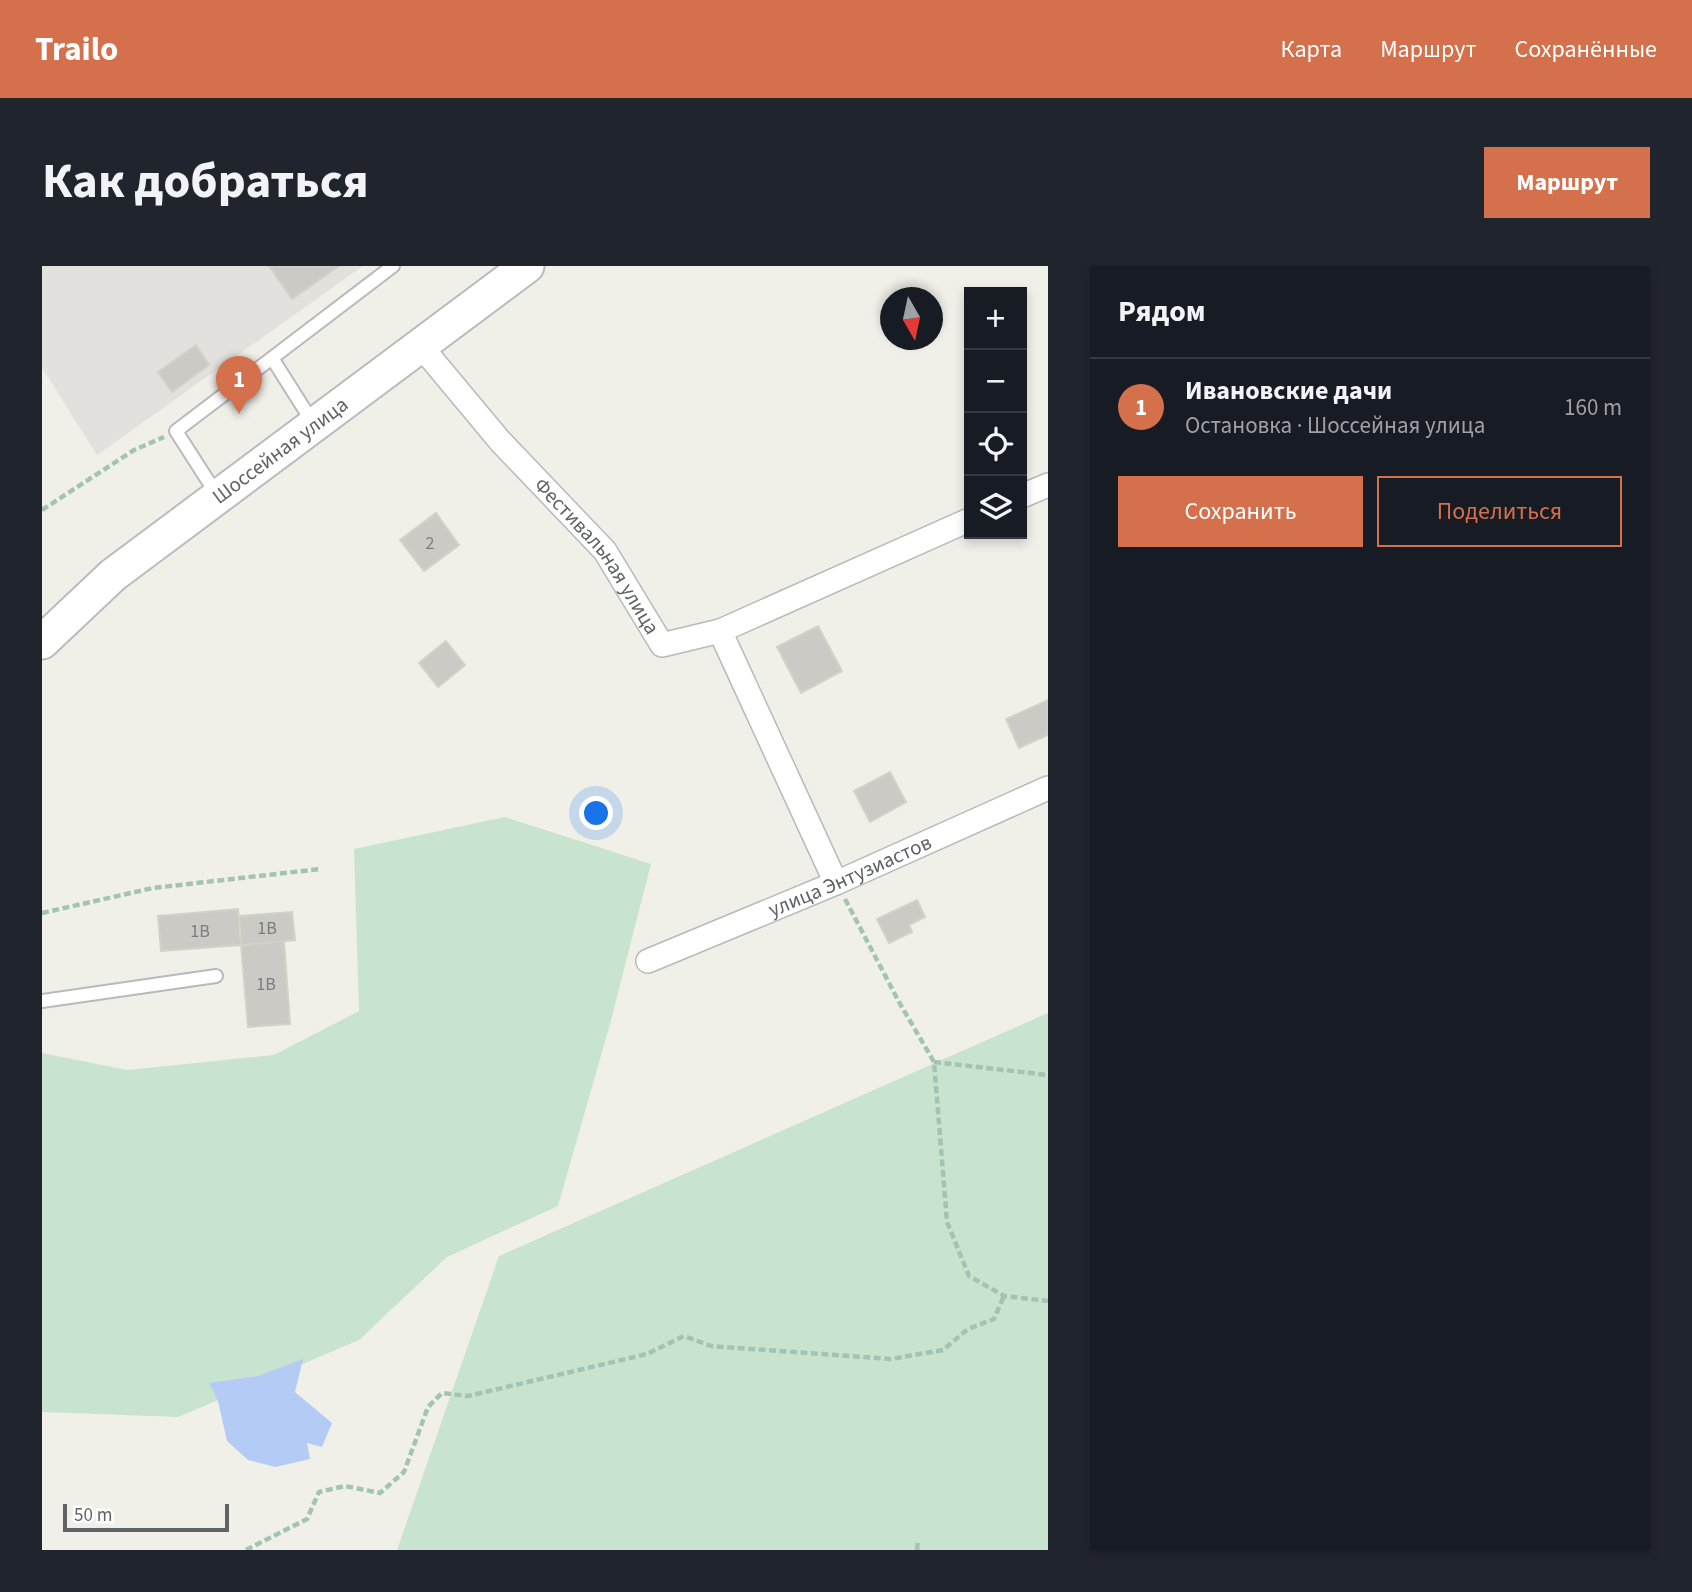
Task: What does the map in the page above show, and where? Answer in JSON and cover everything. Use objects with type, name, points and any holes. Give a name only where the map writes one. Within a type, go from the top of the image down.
[{"type":"main road","name":"Шоссейная улица","points":[[42,642],[113,575],[527,266]]},
{"type":"street","name":"Фестивальная улица","points":[[420,345],[500,440],[605,551],[662,645],[720,631],[964,522]]},
{"type":"street","points":[[1027,494],[1048,485]]},
{"type":"street","points":[[720,631],[836,883]]},
{"type":"street","name":"улица Энтузиастов","points":[[648,961],[836,883],[1048,788]]},
{"type":"lane","points":[[218,496],[176,431],[393,266]]},
{"type":"lane","points":[[272,358],[314,424]]},
{"type":"lane","points":[[42,1002],[216,976]]},
{"type":"path","points":[[42,510],[134,450],[176,431]]},
{"type":"path","points":[[42,913],[153,888],[320,869]]},
{"type":"path","points":[[836,883],[934,1062],[947,1222],[969,1276],[1004,1296],[1048,1301]]},
{"type":"path","points":[[934,1062],[1048,1075]]},
{"type":"path","points":[[246,1550],[307,1519],[319,1492],[345,1486],[380,1493],[404,1472],[428,1407],[442,1393],[468,1396],[647,1354],[684,1336],[711,1346],[891,1359],[943,1350],[968,1329],[994,1319],[1004,1296]]},
{"type":"path","points":[[917,1550],[918,1541]]},
{"type":"shaded area","points":[[42,266],[363,266],[97,455],[42,368]]},
{"type":"green space","points":[[505,817],[651,864],[610,1024],[558,1206],[447,1257],[359,1340],[178,1417],[42,1412],[42,1053],[127,1070],[274,1055],[359,1011],[354,849]]},
{"type":"green space","points":[[1048,1013],[1048,1550],[397,1550],[499,1256]]},
{"type":"water","points":[[303,1359],[295,1392],[332,1423],[322,1447],[307,1443],[310,1459],[275,1467],[248,1460],[227,1441],[218,1401],[209,1383],[258,1376]]},
{"type":"building","points":[[269,266],[339,266],[292,299]]},
{"type":"building","points":[[196,345],[209,365],[172,392],[158,372]]},
{"type":"building","points":[[436,513],[459,545],[424,571],[400,540]]},
{"type":"building","points":[[818,626],[842,671],[801,693],[777,647]]},
{"type":"building","points":[[446,641],[465,665],[438,687],[419,663]]},
{"type":"building","points":[[1048,700],[1048,735],[1019,748],[1006,719]]},
{"type":"building","points":[[890,772],[906,802],[870,822],[854,791]]},
{"type":"building","points":[[917,900],[925,917],[909,925],[912,932],[889,943],[877,919]]},
{"type":"building","points":[[238,909],[241,945],[161,951],[158,916]]},
{"type":"building","points":[[292,912],[295,940],[241,945],[239,916]]},
{"type":"building","points":[[284,941],[290,1024],[248,1027],[241,945]]},
{"type":"place","name":"Ивановские дачи","points":[[239,414]]}]
